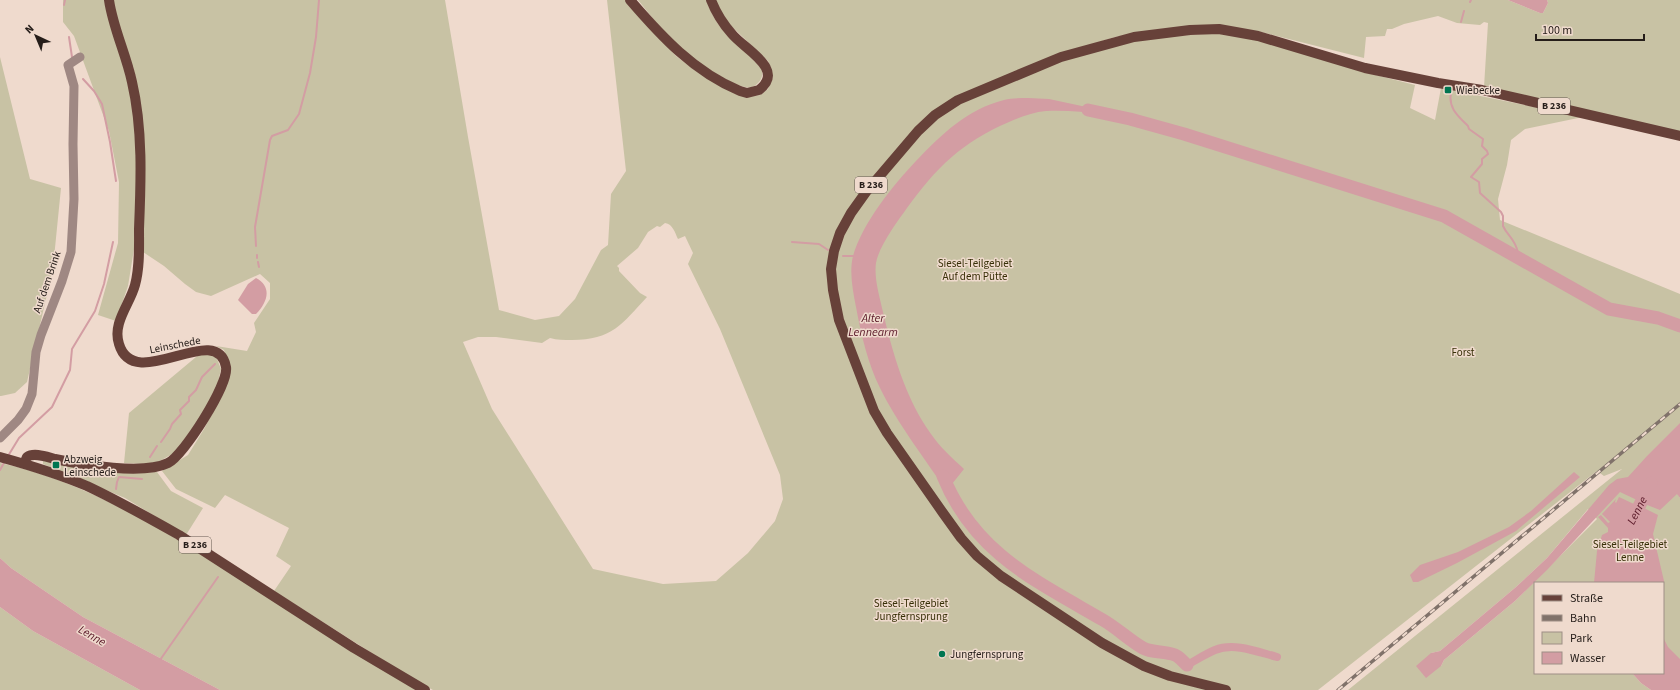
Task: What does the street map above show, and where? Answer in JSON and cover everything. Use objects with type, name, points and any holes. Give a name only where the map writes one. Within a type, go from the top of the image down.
[{"type":"main road","name":"Leinschede","points":[[24,464],[27,457],[32,454],[56,459],[132,469],[150,468],[167,464],[176,458],[193,437],[218,393],[226,372],[223,359],[211,351],[199,350],[154,362],[139,362],[127,357],[118,343],[117,334],[120,321],[133,293],[138,268],[140,158],[137,113],[133,84],[115,27],[109,0]]},
{"type":"main road","points":[[630,0],[678,52],[697,66],[736,89],[747,92],[759,90],[767,81],[768,73],[766,66],[762,60],[733,36],[711,0]]},
{"type":"main road","name":"B 236","points":[[1226,690],[1170,676],[1144,666],[1102,643],[1001,576],[977,556],[961,538],[943,513],[887,433],[874,411],[839,320],[833,290],[831,269],[834,251],[840,233],[851,213],[870,187],[918,131],[935,114],[958,100],[1061,57],[1134,37],[1190,30],[1219,29],[1258,36],[1365,68],[1438,83],[1482,90],[1680,136]]},
{"type":"main road","name":"B 236","points":[[5,458],[86,486],[122,503],[167,528],[360,652],[425,690]]},
{"type":"street","name":"Auf dem Brink","points":[[0,438],[18,420],[26,409],[32,394],[36,352],[71,252],[74,199],[74,86],[68,65],[80,57]]},
{"type":"green space","points":[[63,0],[445,0],[499,310],[535,320],[559,316],[575,299],[601,250],[608,245],[611,194],[626,171],[607,0],[625,0],[676,56],[696,71],[748,96],[760,95],[768,89],[771,79],[771,68],[768,61],[727,22],[715,0],[1508,0],[1543,13],[1548,3],[1547,0],[1680,0],[1680,132],[1484,87],[1488,23],[1484,22],[1480,25],[1457,23],[1438,16],[1404,24],[1392,29],[1387,29],[1385,36],[1366,37],[1364,58],[1261,32],[1221,26],[1160,29],[1115,37],[1060,54],[1160,37],[1219,33],[1257,39],[1364,72],[1415,85],[1410,108],[1435,120],[1441,88],[1583,117],[1525,129],[1511,140],[1507,165],[1498,199],[1500,220],[1680,294],[1680,492],[1678,494],[1680,498],[1680,690],[1664,674],[1664,582],[1534,582],[1534,674],[1633,674],[1641,683],[1651,690],[1348,690],[1622,469],[1604,476],[1597,471],[1318,690],[433,690],[416,681],[274,591],[291,566],[276,556],[289,528],[225,495],[215,508],[176,489],[162,471],[188,455],[204,429],[222,395],[229,368],[224,350],[216,346],[247,351],[256,332],[254,323],[270,299],[270,283],[260,274],[211,296],[196,292],[164,266],[143,252],[136,79],[133,66],[138,141],[134,249],[128,286],[116,321],[98,315],[118,243],[119,182],[109,131],[74,36],[63,22]],"holes":[[[665,223],[672,227],[678,239],[685,236],[693,253],[688,264],[720,329],[780,475],[783,499],[775,521],[748,553],[716,581],[663,584],[593,569],[492,409],[463,342],[478,337],[496,337],[542,343],[550,338],[572,340],[586,339],[607,334],[623,322],[647,297],[640,293],[619,271],[617,266],[638,248],[648,232],[657,226],[660,227]],[[1588,509],[1597,519],[1515,601],[1444,660],[1441,666],[1431,653],[1440,651],[1516,587],[1547,558]]]},
{"type":"green space","points":[[638,0],[706,0],[719,26],[760,67],[762,75],[760,81],[755,86],[745,87],[730,82],[702,65],[675,44]]},
{"type":"green space","points":[[0,57],[30,179],[61,188],[53,268],[27,382],[15,393],[1,396],[0,396]]},
{"type":"green space","points":[[206,351],[215,354],[221,369],[216,391],[198,421],[174,453],[158,462],[145,464],[124,463],[129,413],[196,357]]},
{"type":"green space","points":[[43,460],[127,473],[157,472],[171,491],[203,508],[186,535],[125,498],[43,464]]},
{"type":"green space","points":[[0,463],[66,483],[97,496],[128,512],[189,546],[416,690],[220,690],[83,617],[11,568],[0,558]]},
{"type":"green space","points":[[0,607],[33,631],[140,690],[0,690]]},
{"type":"water","points":[[1508,0],[1547,0],[1548,3],[1543,13],[1540,13]]},
{"type":"water","name":"Alter Lennearm","points":[[1028,98],[1049,99],[1105,111],[1104,114],[1075,111],[1036,112],[1009,122],[977,138],[951,158],[929,180],[889,234],[876,263],[877,286],[900,374],[914,405],[931,434],[942,448],[964,469],[952,484],[950,490],[947,492],[895,415],[872,369],[865,349],[855,301],[851,275],[853,256],[863,231],[888,193],[935,142],[966,116],[978,110],[1004,100]]},
{"type":"water","points":[[256,278],[265,286],[266,295],[260,310],[256,314],[252,314],[238,300],[248,284]]},
{"type":"water","points":[[1680,423],[1680,498],[1677,494],[1660,510],[1642,503],[1643,499],[1639,501],[1620,492],[1547,570],[1515,601],[1444,660],[1441,666],[1426,678],[1416,666],[1431,653],[1440,651],[1516,587],[1547,558],[1609,485],[1617,479],[1628,477]]},
{"type":"water","points":[[1574,472],[1580,477],[1516,531],[1457,563],[1418,582],[1413,582],[1410,575],[1420,565],[1458,552],[1509,527],[1531,511]]},
{"type":"water","points":[[1619,497],[1636,505],[1633,513],[1638,515],[1642,507],[1658,515],[1653,534],[1664,582],[1594,582],[1597,551],[1602,535],[1608,532],[1608,528],[1598,517],[1601,515],[1608,523],[1610,522],[1602,514],[1616,499],[1616,503]]},
{"type":"water","points":[[0,558],[11,568],[83,617],[220,690],[140,690],[33,631],[0,607]]},
{"type":"water","points":[[1664,639],[1668,647],[1680,659],[1680,690],[1651,690],[1641,683],[1633,674],[1664,674]]},
{"type":"waterway","points":[[64,5],[65,0]]},
{"type":"waterway","points":[[256,246],[255,227],[270,140],[272,136],[288,130],[299,114],[310,73],[316,37],[319,0]]},
{"type":"waterway","name":"Wiebecke","points":[[1461,22],[1464,11]]},
{"type":"waterway","points":[[69,37],[72,57]]},
{"type":"waterway","points":[[83,79],[94,91],[102,104],[116,181]]},
{"type":"waterway","name":"Wiebecke","points":[[1451,93],[1450,98],[1452,107],[1469,129],[1483,139],[1482,146],[1488,154],[1482,159],[1482,164],[1471,177],[1479,182],[1480,193],[1501,212],[1503,216],[1503,226],[1517,248],[1518,253],[1514,256]]},
{"type":"waterway","points":[[1088,110],[1130,119],[1184,134],[1444,216],[1609,309],[1658,318],[1680,326]]},
{"type":"waterway","points":[[8,456],[19,438],[52,407],[70,370],[72,349],[95,311],[104,284],[113,242]]},
{"type":"waterway","points":[[792,242],[819,244],[828,250]]},
{"type":"waterway","points":[[843,256],[853,256]]},
{"type":"waterway","points":[[258,262],[259,267]]},
{"type":"waterway","points":[[161,442],[172,424],[181,414],[180,410],[189,401],[189,397],[196,390],[202,377],[215,364]]},
{"type":"waterway","points":[[150,457],[157,446]]},
{"type":"waterway","points":[[0,470],[5,461]]},
{"type":"waterway","points":[[943,476],[956,503],[972,526],[990,545],[1010,562],[1031,578],[1108,623],[1143,648],[1150,651],[1175,655],[1187,665]]},
{"type":"waterway","points":[[116,489],[119,477],[142,479]]},
{"type":"waterway","name":"Lenne","points":[[1627,530],[1651,483]]},
{"type":"waterway","points":[[160,660],[218,577]]},
{"type":"waterway","points":[[1185,666],[1215,650],[1230,647],[1254,650],[1277,657]]},
{"type":"railway","points":[[1338,690],[1680,404]]},
{"type":"place","name":"Wiebecke","points":[[1448,90]]},
{"type":"place","name":"Abzweig Leinschede","points":[[56,465]]},
{"type":"place","name":"Jungfernsprung","points":[[942,654]]},
{"type":"park label","name":"Siesel-Teilgebiet Auf dem Pütte","points":[[975,269]]},
{"type":"park label","name":"Forst","points":[[1463,352]]},
{"type":"park label","name":"Siesel-Teilgebiet Lenne","points":[[1630,550]]},
{"type":"park label","name":"Siesel-Teilgebiet Jungfernsprung","points":[[911,609]]}]
